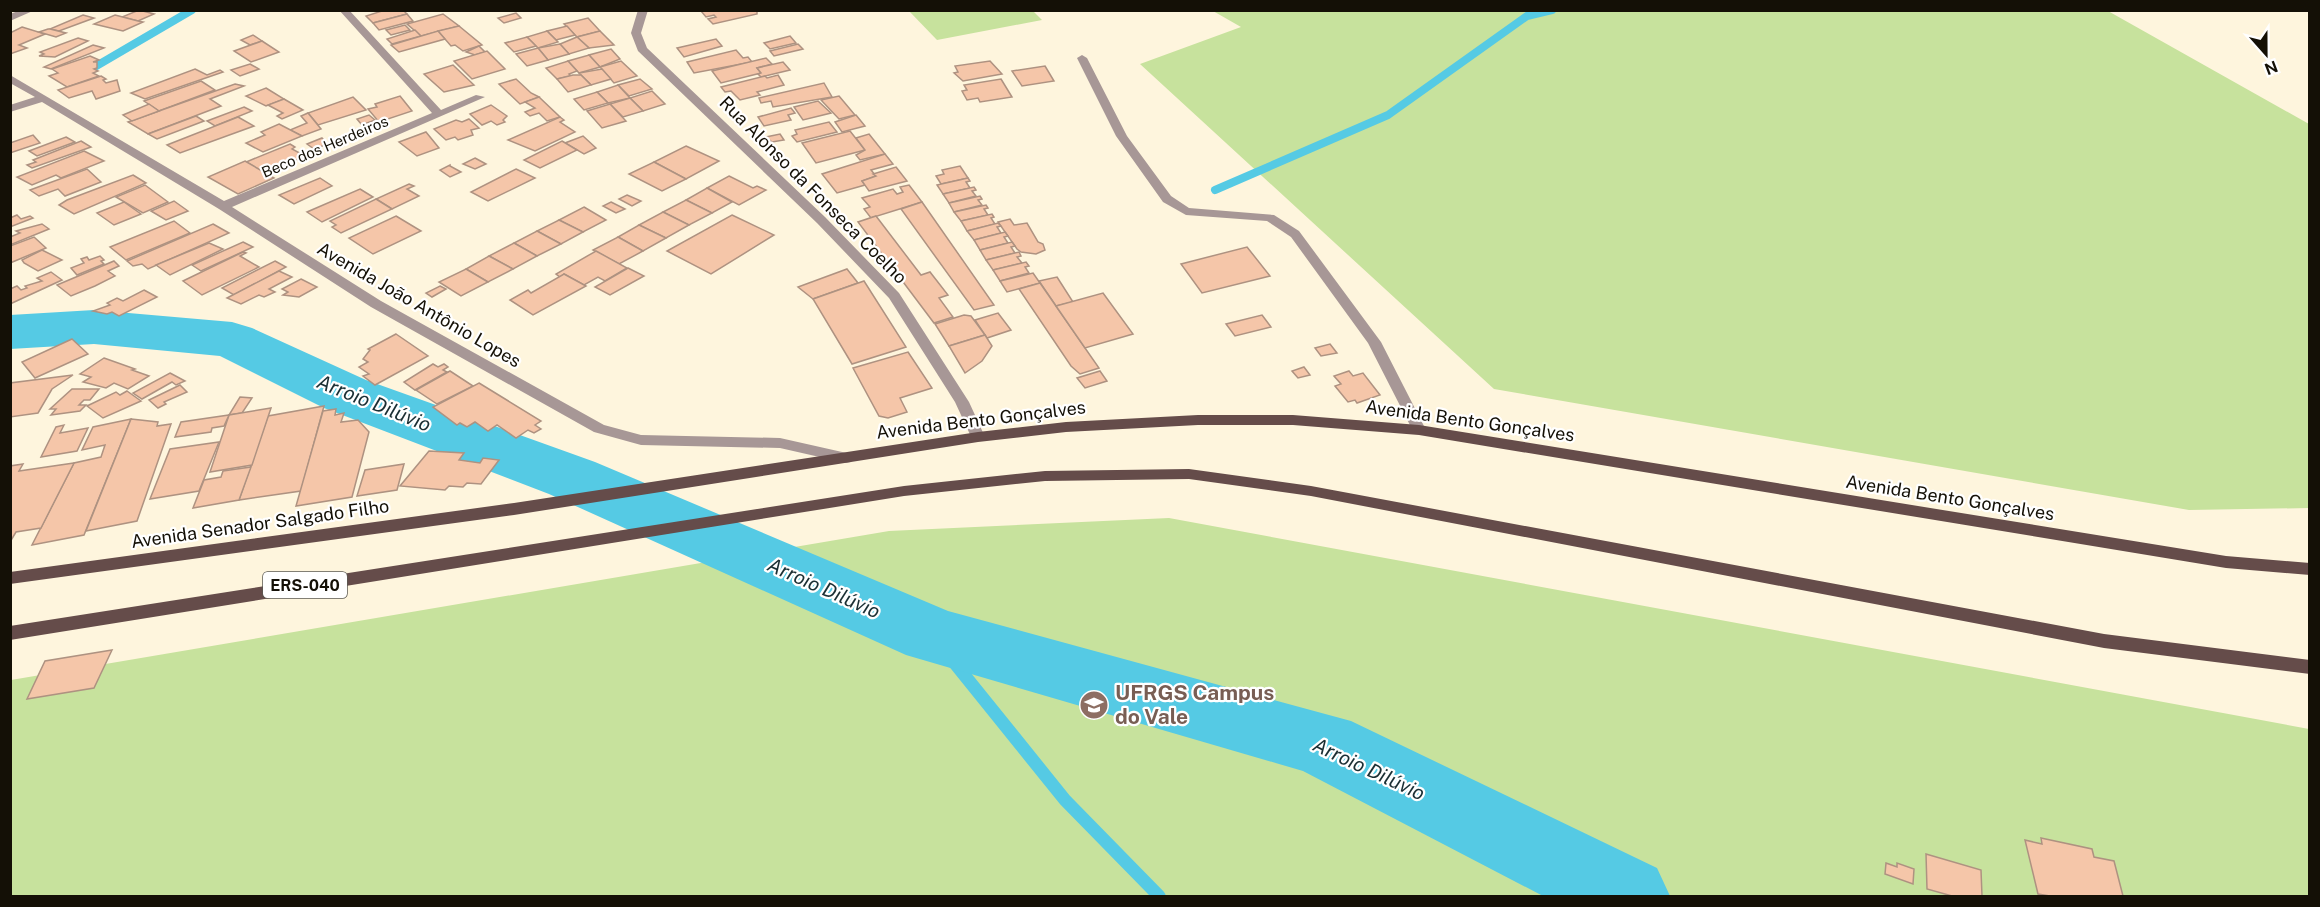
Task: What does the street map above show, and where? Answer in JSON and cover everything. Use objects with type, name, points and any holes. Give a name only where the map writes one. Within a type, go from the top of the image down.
[{"type":"main road","name":"Avenida Bento Gonçalves","points":[[514,509],[978,436],[1066,427],[1198,420],[1293,420],[1419,430],[2214,561],[2310,569]]},
{"type":"main road","name":"ERS-040","points":[[10,633],[904,491],[1045,477],[1189,474],[1320,493],[2104,641],[2310,667]]},
{"type":"main road","name":"Avenida Senador Salgado Filho","points":[[10,578],[514,509]]},
{"type":"street","points":[[10,18],[31,10]]},
{"type":"street","points":[[343,10],[439,114]]},
{"type":"street","name":"Rua Alonso da Fonseca Coelho","points":[[643,10],[636,33],[642,49],[822,220],[894,296],[963,402],[978,436]]},
{"type":"street","points":[[1082,58],[1122,135],[1167,199],[1186,211],[1270,218],[1295,234],[1374,342],[1419,430]]},
{"type":"street","name":"Avenida João Antônio Lopes","points":[[10,78],[223,207],[376,304],[599,429],[642,440],[780,443],[846,458]]},
{"type":"street","name":"Beco dos Herdeiros","points":[[223,207],[480,97]]},
{"type":"street","points":[[10,109],[43,98]]},
{"type":"green space","points":[[909,11],[1033,11],[1042,20],[937,40]]},
{"type":"green space","points":[[1213,11],[2108,11],[2309,124],[2309,508],[2189,510],[1494,389],[1140,64],[1241,27]]},
{"type":"green space","name":"UFRGS Campus do Vale","points":[[1169,518],[2309,729],[2309,896],[11,896],[11,680],[889,531]]},
{"type":"building","points":[[139,10],[154,14],[138,21],[122,17]]},
{"type":"building","points":[[385,10],[403,10],[407,14],[373,23],[366,16]]},
{"type":"building","points":[[757,10],[757,14],[713,24],[708,19],[716,17],[714,15],[706,17],[701,11]]},
{"type":"building","points":[[516,13],[521,18],[504,23],[498,18]]},
{"type":"building","points":[[407,14],[413,21],[379,30],[373,23]]},
{"type":"building","points":[[443,14],[459,26],[421,36],[407,24]]},
{"type":"building","points":[[83,15],[94,18],[59,31],[50,29]]},
{"type":"building","points":[[115,15],[143,22],[123,31],[94,24]]},
{"type":"building","points":[[588,18],[600,31],[577,37],[564,24]]},
{"type":"building","points":[[405,25],[410,30],[391,35],[386,30]]},
{"type":"building","points":[[459,26],[482,45],[463,51],[455,45],[451,46],[438,31]]},
{"type":"building","points":[[567,26],[575,35],[556,40],[547,31]]},
{"type":"building","points":[[22,27],[45,34],[19,45],[27,48],[10,54],[10,33]]},
{"type":"building","points":[[48,29],[66,33],[56,37],[39,32]]},
{"type":"building","points":[[415,30],[421,36],[392,44],[387,39]]},
{"type":"building","points":[[438,31],[445,39],[399,52],[391,45]]},
{"type":"building","points":[[547,31],[558,42],[538,48],[527,37]]},
{"type":"building","points":[[600,31],[614,45],[589,48],[577,37]]},
{"type":"building","points":[[253,35],[262,41],[250,45],[241,40]]},
{"type":"building","points":[[790,36],[796,43],[770,49],[764,43]]},
{"type":"building","points":[[527,37],[536,46],[514,52],[505,43]]},
{"type":"building","points":[[577,37],[589,48],[569,54],[560,44]]},
{"type":"building","points":[[78,38],[88,41],[55,57],[39,56],[44,54],[40,52]]},
{"type":"building","points":[[716,39],[722,46],[684,57],[677,48]]},
{"type":"building","points":[[262,41],[279,52],[251,62],[234,51]]},
{"type":"building","points":[[560,44],[569,54],[548,60],[538,48]]},
{"type":"building","points":[[798,44],[803,49],[774,56],[770,51]]},
{"type":"building","points":[[93,45],[104,48],[51,69],[44,67]]},
{"type":"building","points":[[479,46],[485,52],[475,55],[466,52]]},
{"type":"building","points":[[538,48],[548,60],[527,66],[516,54]]},
{"type":"building","points":[[611,49],[620,59],[600,67],[589,55]]},
{"type":"building","points":[[736,50],[743,58],[748,57],[752,62],[694,73],[687,62]]},
{"type":"building","points":[[487,51],[505,69],[472,79],[454,61]]},
{"type":"building","points":[[589,55],[600,67],[579,73],[568,61]]},
{"type":"building","points":[[90,56],[99,60],[93,62],[97,62],[97,68],[94,69],[98,71],[93,73],[99,76],[67,87],[49,76],[58,73],[52,69]]},
{"type":"building","points":[[766,58],[772,64],[757,68],[761,73],[721,83],[712,71]]},
{"type":"building","points":[[568,61],[577,71],[569,74],[571,76],[557,79],[546,68]]},
{"type":"building","points":[[621,61],[637,76],[614,83],[600,67]]},
{"type":"building","points":[[990,61],[1002,74],[963,81],[954,73],[958,72],[955,66]]},
{"type":"building","points":[[783,62],[790,70],[761,77],[758,74],[761,73],[757,68]]},
{"type":"building","points":[[250,64],[259,69],[240,76],[231,70]]},
{"type":"building","points":[[453,65],[474,85],[444,92],[424,74]]},
{"type":"building","points":[[1045,66],[1054,81],[1022,86],[1012,71]]},
{"type":"building","points":[[195,69],[207,75],[220,70],[223,72],[145,99],[131,93]]},
{"type":"building","points":[[602,69],[611,79],[591,85],[579,73]]},
{"type":"building","points":[[581,75],[591,85],[568,92],[557,79]]},
{"type":"building","points":[[778,75],[784,85],[757,92],[760,95],[740,100],[731,91],[725,92],[721,87],[765,76],[767,78]]},
{"type":"building","points":[[101,76],[106,79],[103,80],[106,83],[117,80],[120,91],[96,99],[92,91],[69,98],[58,90]]},
{"type":"building","points":[[516,79],[539,97],[520,104],[499,84]]},
{"type":"building","points":[[640,79],[652,89],[629,96],[618,85]]},
{"type":"building","points":[[1001,79],[1012,97],[980,102],[978,98],[967,100],[962,91],[967,90],[964,85]]},
{"type":"building","points":[[201,81],[215,90],[159,111],[144,101]]},
{"type":"building","points":[[824,83],[832,97],[773,107],[771,101],[761,103],[759,98]]},
{"type":"building","points":[[235,84],[244,86],[210,99],[221,106],[148,134],[128,122]]},
{"type":"building","points":[[618,85],[630,98],[608,103],[597,92]]},
{"type":"building","points":[[266,88],[284,99],[266,106],[246,96]]},
{"type":"building","points":[[652,91],[665,104],[643,111],[630,98]]},
{"type":"building","points":[[597,92],[608,103],[584,110],[574,99]]},
{"type":"building","points":[[400,96],[412,111],[379,122],[368,109],[377,107],[375,104]]},
{"type":"building","points":[[839,96],[855,115],[839,119],[821,100]]},
{"type":"building","points":[[353,97],[366,110],[318,125],[308,113]]},
{"type":"building","points":[[539,97],[560,117],[547,121],[539,113],[530,116],[525,112],[535,108],[525,102]]},
{"type":"building","points":[[630,98],[643,111],[623,117],[610,104]]},
{"type":"building","points":[[284,99],[303,110],[282,119],[277,116],[283,113],[268,105]]},
{"type":"building","points":[[818,101],[831,113],[803,120],[794,107]]},
{"type":"building","points":[[149,104],[159,111],[132,121],[123,115]]},
{"type":"building","points":[[610,104],[626,121],[602,128],[587,111]]},
{"type":"building","points":[[491,105],[507,116],[503,120],[505,122],[497,125],[491,121],[482,125],[470,114]]},
{"type":"building","points":[[244,107],[252,111],[215,126],[207,121]]},
{"type":"building","points":[[791,108],[795,113],[788,115],[791,120],[764,126],[758,117]]},
{"type":"building","points":[[308,113],[321,129],[302,136],[290,130],[307,123],[301,116]]},
{"type":"building","points":[[369,115],[375,120],[362,125],[357,119]]},
{"type":"building","points":[[856,115],[865,126],[842,132],[835,122]]},
{"type":"building","points":[[196,116],[204,121],[157,139],[148,134]]},
{"type":"building","points":[[238,117],[254,126],[180,153],[167,145]]},
{"type":"building","points":[[560,117],[564,120],[560,122],[575,132],[535,151],[508,140]]},
{"type":"building","points":[[469,119],[479,128],[471,130],[473,135],[458,140],[455,137],[446,140],[434,129],[456,120],[462,122]]},
{"type":"building","points":[[829,122],[837,132],[797,142],[792,136],[797,134],[795,130]]},
{"type":"building","points":[[279,124],[302,136],[263,152],[246,143],[265,135],[261,132]]},
{"type":"building","points":[[850,131],[865,150],[816,163],[802,143]]},
{"type":"building","points":[[426,132],[439,148],[417,156],[399,142]]},
{"type":"building","points":[[780,134],[784,140],[772,142],[766,137]]},
{"type":"building","points":[[869,134],[885,154],[860,160],[856,155],[865,150],[856,138]]},
{"type":"building","points":[[33,135],[40,143],[10,153],[10,143]]},
{"type":"building","points":[[583,136],[596,148],[584,154],[565,143]]},
{"type":"building","points":[[66,137],[75,142],[37,156],[29,151]]},
{"type":"building","points":[[322,138],[328,144],[314,149],[307,144]]},
{"type":"building","points":[[81,141],[91,147],[32,168],[27,165],[36,162],[33,160]]},
{"type":"building","points":[[562,141],[577,150],[540,168],[524,160]]},
{"type":"building","points":[[290,144],[295,147],[292,149],[305,156],[267,174],[246,162]]},
{"type":"building","points":[[686,146],[719,161],[686,179],[654,162]]},
{"type":"building","points":[[84,151],[104,161],[61,178],[56,175],[32,185],[17,177]]},
{"type":"building","points":[[885,154],[893,164],[871,170],[876,176],[862,181],[865,185],[837,193],[822,174]]},
{"type":"building","points":[[475,158],[486,164],[475,169],[463,164]]},
{"type":"building","points":[[245,161],[274,178],[238,194],[208,177]]},
{"type":"building","points":[[654,162],[686,179],[662,191],[629,174]]},
{"type":"building","points":[[450,165],[461,172],[450,177],[440,170]]},
{"type":"building","points":[[960,166],[968,178],[941,184],[936,176],[944,174],[942,170]]},
{"type":"building","points":[[896,167],[907,181],[869,191],[862,181],[876,176],[873,174]]},
{"type":"building","points":[[87,169],[101,182],[65,196],[58,189],[39,196],[30,190]]},
{"type":"building","points":[[516,169],[535,178],[488,201],[471,192]]},
{"type":"building","points":[[133,175],[146,183],[74,214],[59,205],[67,200]]},
{"type":"building","points":[[729,176],[753,188],[757,186],[766,190],[739,205],[707,188]]},
{"type":"building","points":[[320,178],[332,186],[294,204],[279,195]]},
{"type":"building","points":[[968,178],[970,181],[966,182],[970,188],[943,194],[937,185]]},
{"type":"building","points":[[409,184],[414,186],[407,189],[419,196],[392,209],[376,199]]},
{"type":"building","points":[[145,185],[168,202],[143,213],[116,197]]},
{"type":"building","points":[[909,185],[922,202],[871,218],[864,209],[870,207],[862,198],[893,189],[897,194],[903,192],[900,187]]},
{"type":"building","points":[[974,187],[976,190],[972,191],[976,196],[949,203],[943,194]]},
{"type":"building","points":[[707,188],[732,202],[712,213],[686,200]]},
{"type":"building","points":[[360,189],[373,197],[322,222],[307,212]]},
{"type":"building","points":[[627,195],[641,201],[632,206],[619,199]]},
{"type":"building","points":[[980,196],[982,199],[978,200],[982,205],[954,212],[949,203]]},
{"type":"building","points":[[376,199],[392,209],[341,233],[332,227],[336,225],[330,221]]},
{"type":"building","points":[[686,200],[712,213],[689,225],[663,212]]},
{"type":"building","points":[[174,201],[188,211],[166,220],[151,211]]},
{"type":"building","points":[[124,202],[141,214],[114,225],[97,213]]},
{"type":"building","points":[[611,202],[625,209],[616,213],[603,206]]},
{"type":"building","points":[[922,202],[994,305],[974,310],[901,209]]},
{"type":"building","points":[[986,205],[988,208],[984,209],[988,215],[961,221],[954,212]]},
{"type":"building","points":[[584,207],[606,220],[583,232],[559,220]]},
{"type":"building","points":[[663,212],[689,225],[666,238],[639,225]]},
{"type":"building","points":[[992,214],[994,217],[991,218],[995,224],[967,231],[961,221]]},
{"type":"building","points":[[17,215],[21,219],[30,216],[33,218],[10,227],[10,218]]},
{"type":"building","points":[[732,215],[774,235],[711,274],[667,251]]},
{"type":"building","points":[[396,216],[421,231],[373,254],[349,238]]},
{"type":"building","points":[[876,216],[921,275],[930,272],[948,295],[939,298],[953,317],[934,323],[858,222]]},
{"type":"building","points":[[1010,219],[1014,225],[1027,223],[1045,250],[1036,254],[1021,252],[1017,249],[998,222]]},
{"type":"building","points":[[559,220],[583,232],[561,244],[537,231]]},
{"type":"building","points":[[174,221],[190,233],[126,260],[110,247]]},
{"type":"building","points":[[998,223],[1001,226],[997,227],[1001,233],[974,240],[967,231]]},
{"type":"building","points":[[42,224],[49,229],[10,245],[10,237],[20,233],[16,231]]},
{"type":"building","points":[[213,224],[229,233],[148,269],[142,264],[133,266],[127,261]]},
{"type":"building","points":[[639,225],[666,238],[643,251],[618,237]]},
{"type":"building","points":[[537,231],[561,244],[537,256],[514,243]]},
{"type":"building","points":[[1005,232],[1008,236],[1004,237],[1008,243],[980,250],[974,240]]},
{"type":"building","points":[[34,237],[46,248],[10,263],[10,246]]},
{"type":"building","points":[[618,237],[643,251],[619,264],[593,250]]},
{"type":"building","points":[[243,242],[253,247],[201,271],[192,265]]},
{"type":"building","points":[[1012,242],[1015,246],[1011,247],[1015,253],[986,260],[980,250]]},
{"type":"building","points":[[209,243],[223,249],[170,275],[156,265]]},
{"type":"building","points":[[514,243],[537,256],[513,269],[489,256]]},
{"type":"building","points":[[1247,247],[1270,276],[1202,293],[1181,264]]},
{"type":"building","points":[[42,250],[62,260],[38,271],[22,260]]},
{"type":"building","points":[[596,251],[627,268],[605,281],[598,277],[584,285],[564,274],[560,277],[556,274]]},
{"type":"building","points":[[243,252],[246,253],[240,256],[259,267],[202,295],[183,281]]},
{"type":"building","points":[[1019,252],[1021,256],[1017,257],[1022,263],[993,270],[986,260]]},
{"type":"building","points":[[100,256],[104,264],[77,275],[71,268],[84,263],[81,259],[87,257],[89,260]]},
{"type":"building","points":[[489,256],[513,269],[488,282],[466,269]]},
{"type":"building","points":[[114,261],[119,266],[108,271],[115,276],[95,286],[71,296],[57,285]]},
{"type":"building","points":[[275,261],[286,267],[234,295],[222,288]]},
{"type":"building","points":[[1026,262],[1029,266],[1025,267],[1029,273],[1000,281],[993,270]]},
{"type":"building","points":[[628,268],[644,276],[610,295],[595,287]]},
{"type":"building","points":[[466,269],[488,282],[461,296],[439,282]]},
{"type":"building","points":[[847,269],[858,283],[813,299],[798,287]]},
{"type":"building","points":[[279,271],[292,277],[269,289],[275,292],[264,297],[259,295],[241,304],[227,298]]},
{"type":"building","points":[[51,272],[62,280],[10,304],[10,289],[17,286],[21,290],[27,288],[25,286],[42,281],[37,278]]},
{"type":"building","points":[[1033,273],[1040,283],[1007,292],[1000,281]]},
{"type":"building","points":[[564,274],[586,286],[533,315],[510,300],[528,290],[531,293]]},
{"type":"building","points":[[1057,277],[1073,302],[1056,306],[1039,281]]},
{"type":"building","points":[[301,279],[317,287],[299,297],[283,295],[288,292],[282,289]]},
{"type":"building","points":[[864,281],[906,347],[852,364],[813,299]]},
{"type":"building","points":[[1040,283],[1099,368],[1080,374],[1071,366],[1019,289]]},
{"type":"building","points":[[440,286],[446,289],[432,297],[426,293]]},
{"type":"building","points":[[144,290],[157,297],[119,316],[112,312],[107,314],[93,311],[110,305],[107,303],[117,298],[123,301]]},
{"type":"building","points":[[1103,293],[1133,334],[1085,348],[1056,306]]},
{"type":"building","points":[[998,313],[1011,330],[987,338],[975,320]]},
{"type":"building","points":[[964,315],[971,316],[985,335],[949,346],[935,324]]},
{"type":"building","points":[[1262,315],[1271,327],[1235,336],[1226,324]]},
{"type":"building","points":[[396,334],[428,356],[375,385],[363,376],[369,374],[359,367],[368,362],[363,359],[370,350],[368,349]]},
{"type":"building","points":[[985,335],[992,346],[982,361],[965,373],[949,346]]},
{"type":"building","points":[[72,339],[88,354],[35,378],[22,362]]},
{"type":"building","points":[[1330,344],[1337,353],[1321,356],[1315,348]]},
{"type":"building","points":[[908,352],[932,388],[900,398],[907,412],[888,418],[879,416],[853,368]]},
{"type":"building","points":[[104,358],[149,376],[128,389],[114,383],[106,388],[83,382],[91,377],[80,374]]},
{"type":"building","points":[[433,364],[438,367],[444,364],[448,367],[443,370],[447,372],[415,390],[404,382]]},
{"type":"building","points":[[1304,367],[1310,375],[1298,378],[1292,371]]},
{"type":"building","points":[[450,371],[473,386],[437,404],[416,390]]},
{"type":"building","points":[[1100,371],[1107,381],[1085,388],[1077,378]]},
{"type":"building","points":[[1349,371],[1353,376],[1363,373],[1380,395],[1357,403],[1355,400],[1348,402],[1335,386],[1341,384],[1334,376]]},
{"type":"building","points":[[170,373],[185,381],[176,385],[172,382],[142,399],[133,393]]},
{"type":"building","points":[[73,375],[52,389],[38,413],[10,417],[10,383]]},
{"type":"building","points":[[479,383],[541,421],[535,425],[541,429],[534,433],[528,430],[516,438],[497,425],[488,431],[475,422],[467,427],[460,423],[457,425],[433,407]]},
{"type":"building","points":[[180,385],[187,392],[164,402],[166,404],[158,408],[149,400]]},
{"type":"building","points":[[72,389],[99,389],[90,400],[84,400],[79,405],[86,405],[80,411],[51,415],[56,409],[50,409]]},
{"type":"building","points":[[127,391],[141,401],[103,418],[87,406],[116,392],[120,395]]},
{"type":"building","points":[[240,397],[252,398],[242,413],[229,415]]},
{"type":"building","points":[[324,406],[301,491],[239,500],[268,416]]},
{"type":"building","points":[[271,408],[252,465],[210,472],[229,415]]},
{"type":"building","points":[[336,409],[335,415],[344,413],[341,422],[358,420],[369,432],[352,497],[296,506],[323,411]]},
{"type":"building","points":[[229,415],[224,426],[212,428],[211,432],[175,437],[181,422]]},
{"type":"building","points":[[131,419],[84,535],[32,545],[74,463],[101,457],[105,445],[82,450],[93,427]]},
{"type":"building","points":[[131,419],[158,422],[157,426],[171,424],[137,521],[86,531]]},
{"type":"building","points":[[64,425],[60,433],[88,428],[77,451],[41,457],[56,427]]},
{"type":"building","points":[[219,442],[199,491],[150,499],[170,449]]},
{"type":"building","points":[[429,451],[464,453],[459,460],[480,463],[483,458],[499,460],[481,484],[467,483],[463,487],[449,486],[445,490],[400,486]]},
{"type":"building","points":[[74,463],[41,528],[16,532],[10,542],[10,466],[23,464],[19,471]]},
{"type":"building","points":[[404,464],[397,490],[357,496],[365,470]]},
{"type":"building","points":[[251,467],[239,500],[193,508],[204,480],[221,477],[223,471]]},
{"type":"building","points":[[112,650],[94,688],[27,699],[45,661]]},
{"type":"building","points":[[2041,838],[2092,849],[2094,857],[2114,861],[2123,896],[2038,894],[2025,840],[2042,844]]},
{"type":"building","points":[[1926,854],[1981,870],[1982,896],[1952,896],[1927,889]]},
{"type":"building","points":[[1886,863],[1897,867],[1897,863],[1914,869],[1913,884],[1885,874]]},
{"type":"waterway","points":[[86,72],[192,10]]},
{"type":"waterway","points":[[1215,190],[1388,115],[1527,16],[1552,10]]},
{"type":"waterway","name":"Arroio Dilúvio","points":[[10,332],[94,327],[232,340],[345,394],[572,478],[932,635],[1323,744],[1627,896]]},
{"type":"waterway","points":[[932,635],[1065,800],[1159,896]]},
{"type":"place","name":"UFRGS Campus do Vale","points":[[1094,705]]}]
